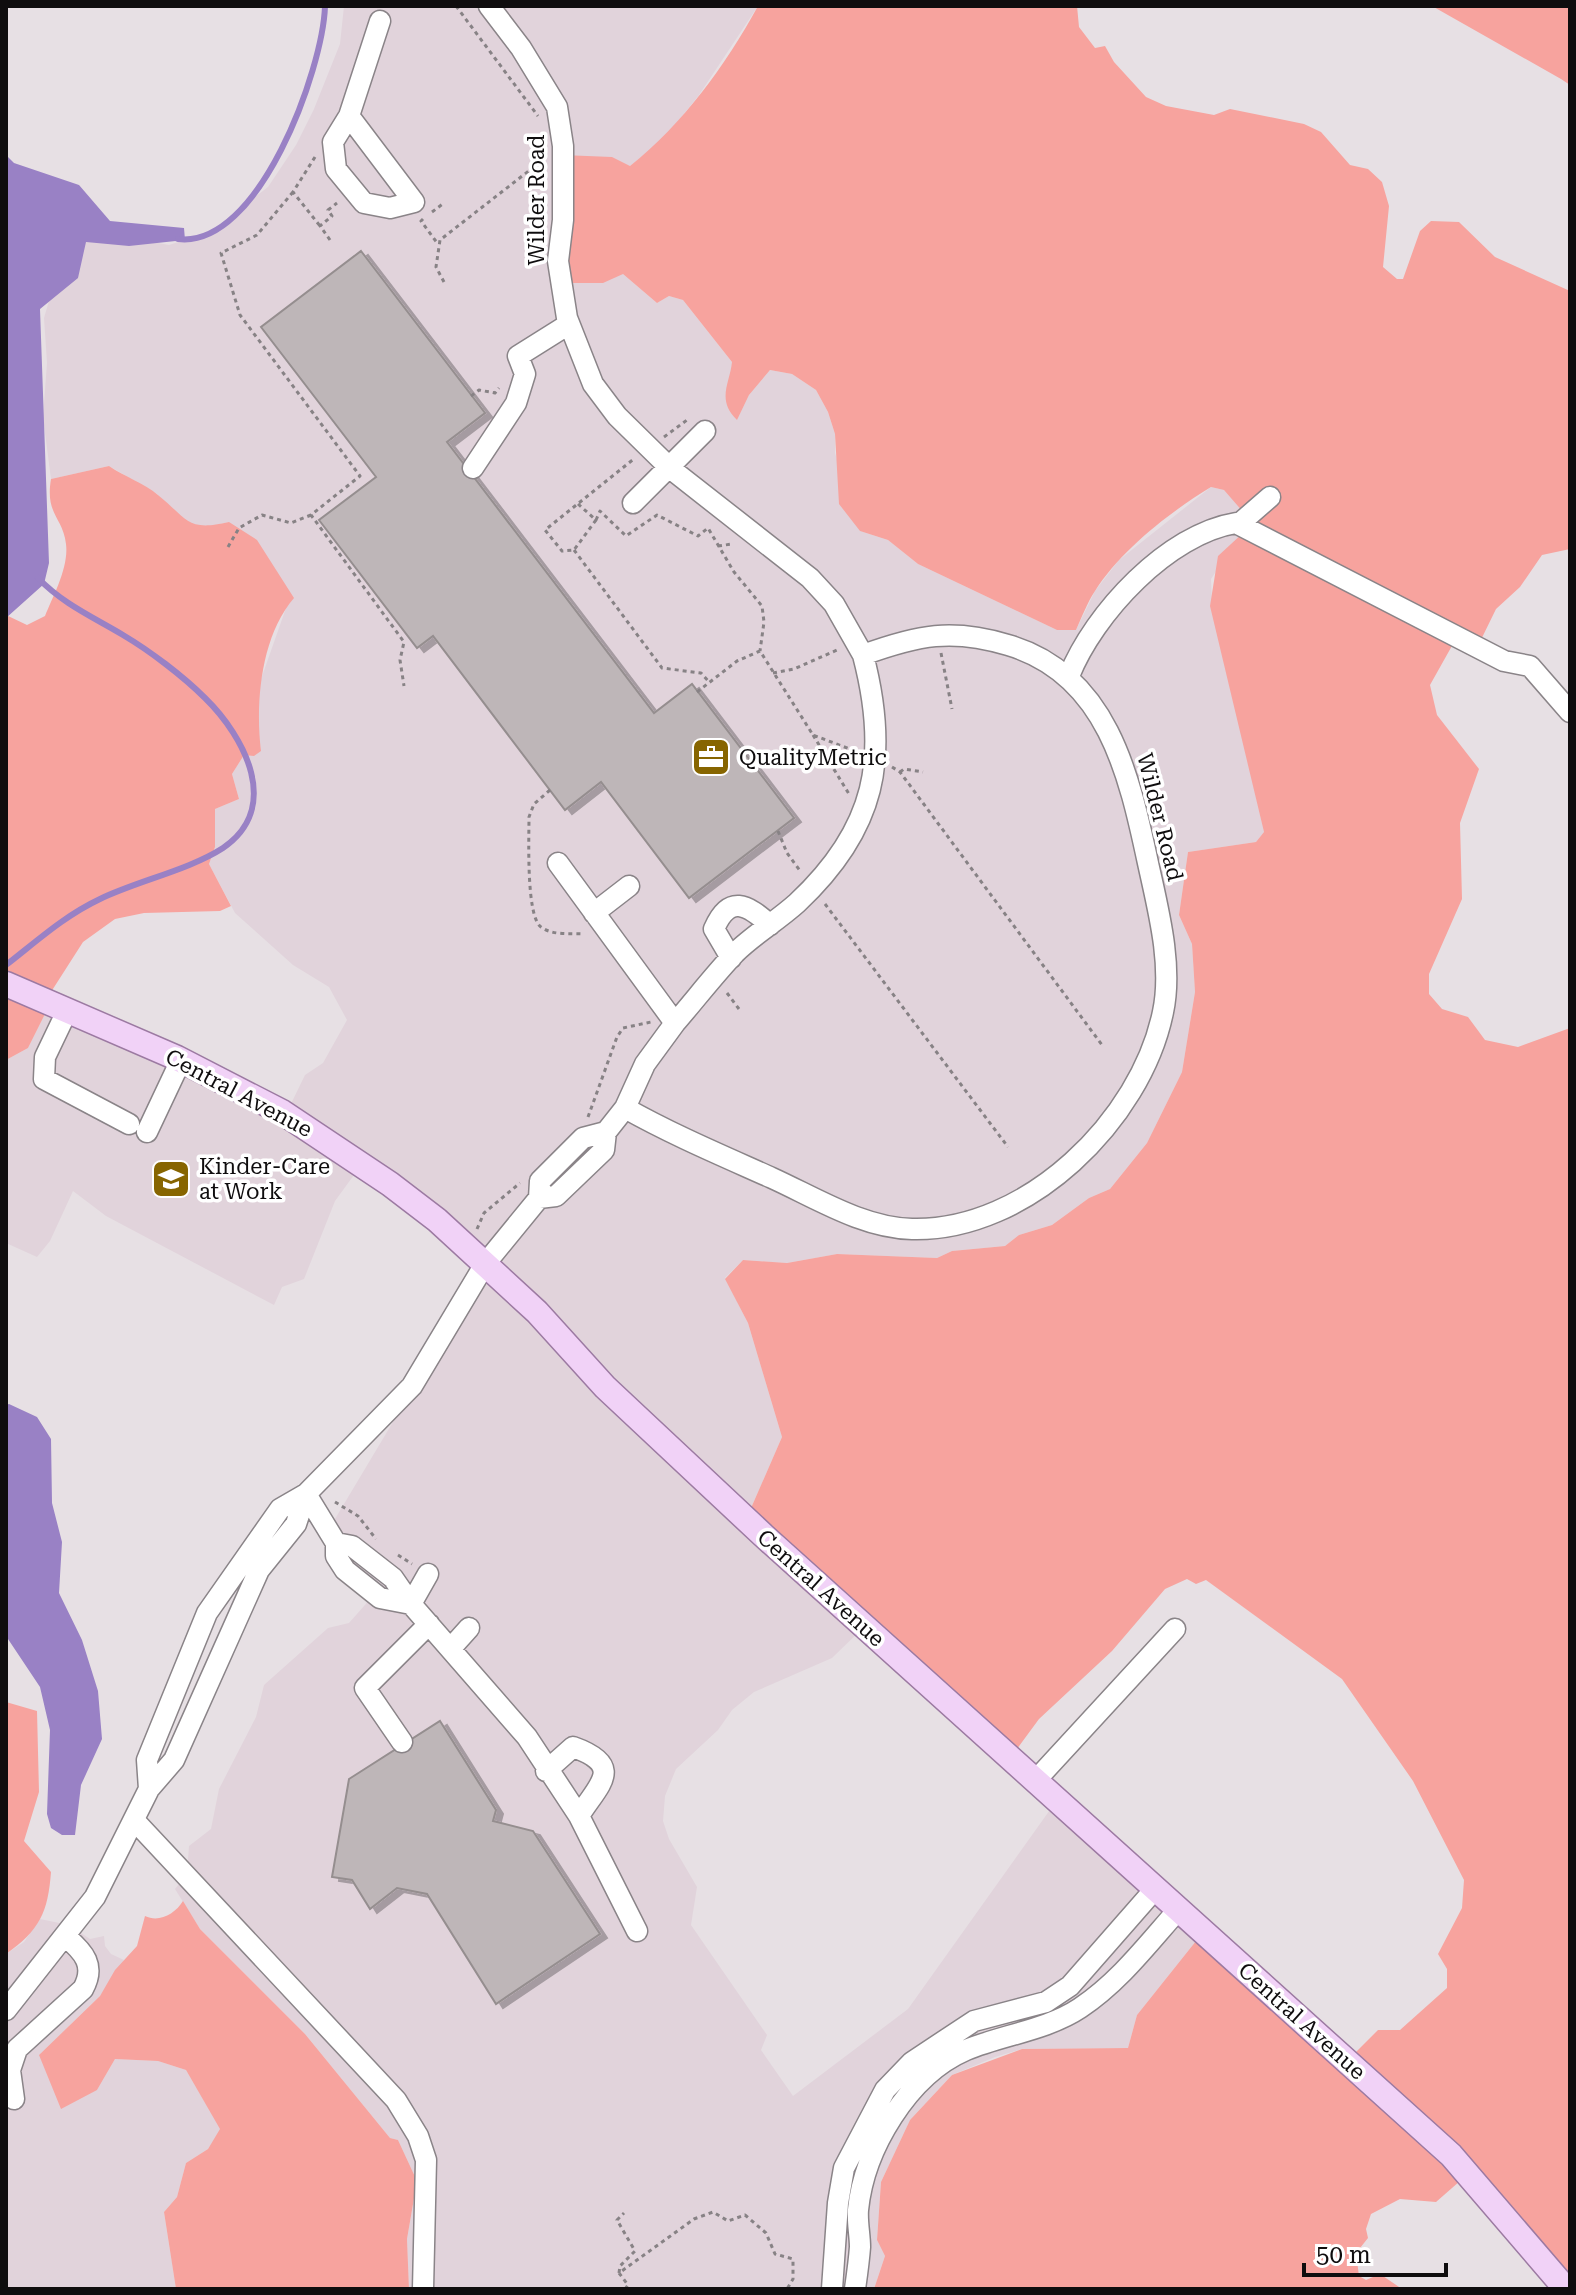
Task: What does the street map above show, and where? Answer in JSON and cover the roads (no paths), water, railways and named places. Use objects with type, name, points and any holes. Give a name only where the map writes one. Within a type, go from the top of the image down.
[{"type":"main road","name":"Central Avenue","points":[[6,984],[181,1060],[310,1129],[390,1184],[485,1264],[537,1312],[605,1387],[1035,1781],[1451,2155],[1568,2289]]},
{"type":"street","name":"Wilder Road","points":[[489,6],[521,48],[557,107],[563,146],[563,220],[558,261],[569,324],[593,384],[617,416],[671,469],[810,578],[834,604],[863,655],[895,643],[967,634],[1015,647],[1069,676],[1097,709],[1111,734],[1134,795],[1160,918],[1164,1009],[1154,1046],[1136,1086],[1116,1116],[1084,1151],[1032,1191],[995,1213],[938,1229],[908,1229],[861,1219],[625,1108]]},
{"type":"street","points":[[349,116],[414,202],[390,208],[364,203],[336,169],[333,142],[349,116],[380,21]]},
{"type":"street","points":[[473,468],[516,403],[525,374],[518,356],[569,324]]},
{"type":"street","points":[[633,503],[671,469],[705,431]]},
{"type":"street","points":[[1239,524],[1270,497]]},
{"type":"street","points":[[1069,676],[1096,625],[1152,566],[1214,526],[1239,524],[1504,661],[1530,666],[1570,712]]},
{"type":"street","points":[[149,1789],[147,1760],[207,1613],[252,1563],[296,1524],[306,1494],[412,1386],[485,1264],[539,1198],[556,1196],[604,1150],[606,1132],[625,1108],[645,1064],[675,1023],[731,958],[770,925],[811,879],[831,869],[861,816],[875,760],[875,703],[863,655]]},
{"type":"street","points":[[558,863],[675,1023]]},
{"type":"street","points":[[594,913],[629,886]]},
{"type":"street","points":[[731,958],[714,929],[721,913],[735,905],[752,908],[770,925]]},
{"type":"street","points":[[67,1011],[45,1057],[44,1079],[138,1128],[181,1060]]},
{"type":"street","points":[[306,1494],[336,1543],[336,1556],[357,1580],[380,1598],[411,1604],[527,1737],[546,1771],[579,1816],[637,1931]]},
{"type":"street","points":[[6,2010],[95,1897],[149,1789],[174,1760],[252,1563]]},
{"type":"street","points":[[411,1604],[428,1574]]},
{"type":"street","points":[[402,1742],[365,1688],[429,1624]]},
{"type":"street","points":[[451,1648],[469,1628]]},
{"type":"street","points":[[1035,1781],[1175,1629]]},
{"type":"street","points":[[546,1771],[573,1747],[599,1763],[606,1774],[605,1782],[579,1816]]},
{"type":"street","points":[[134,1820],[396,2100],[418,2136],[426,2160],[423,2289]]},
{"type":"street","points":[[832,2289],[838,2203],[844,2168],[885,2090],[912,2062],[974,2021],[1046,2002],[1070,1986],[1155,1889]]},
{"type":"street","points":[[855,2289],[860,2247],[858,2211],[867,2175],[884,2130],[912,2093],[944,2062],[965,2051],[1077,2011],[1107,1989],[1178,1910]]},
{"type":"street","points":[[14,2099],[10,2070],[17,2049],[83,1989],[90,1977],[89,1963],[82,1950],[66,1937]]},
{"type":"street","points":[[1086,1970],[1107,1989]]},
{"type":"street","points":[[1568,2289],[1570,2274]]},
{"type":"waterway","points":[[178,239],[207,234],[235,216],[260,186],[299,110],[313,70],[325,6]]},
{"type":"waterway","points":[[6,965],[74,913],[115,893],[195,863],[223,848],[241,832],[251,813],[254,793],[244,752],[233,732],[205,698],[155,656],[68,603],[38,578]]},
{"type":"place","name":"QualityMetric","points":[[711,757]]},
{"type":"place","name":"Kinder-Care at Work","points":[[171,1179]]}]
